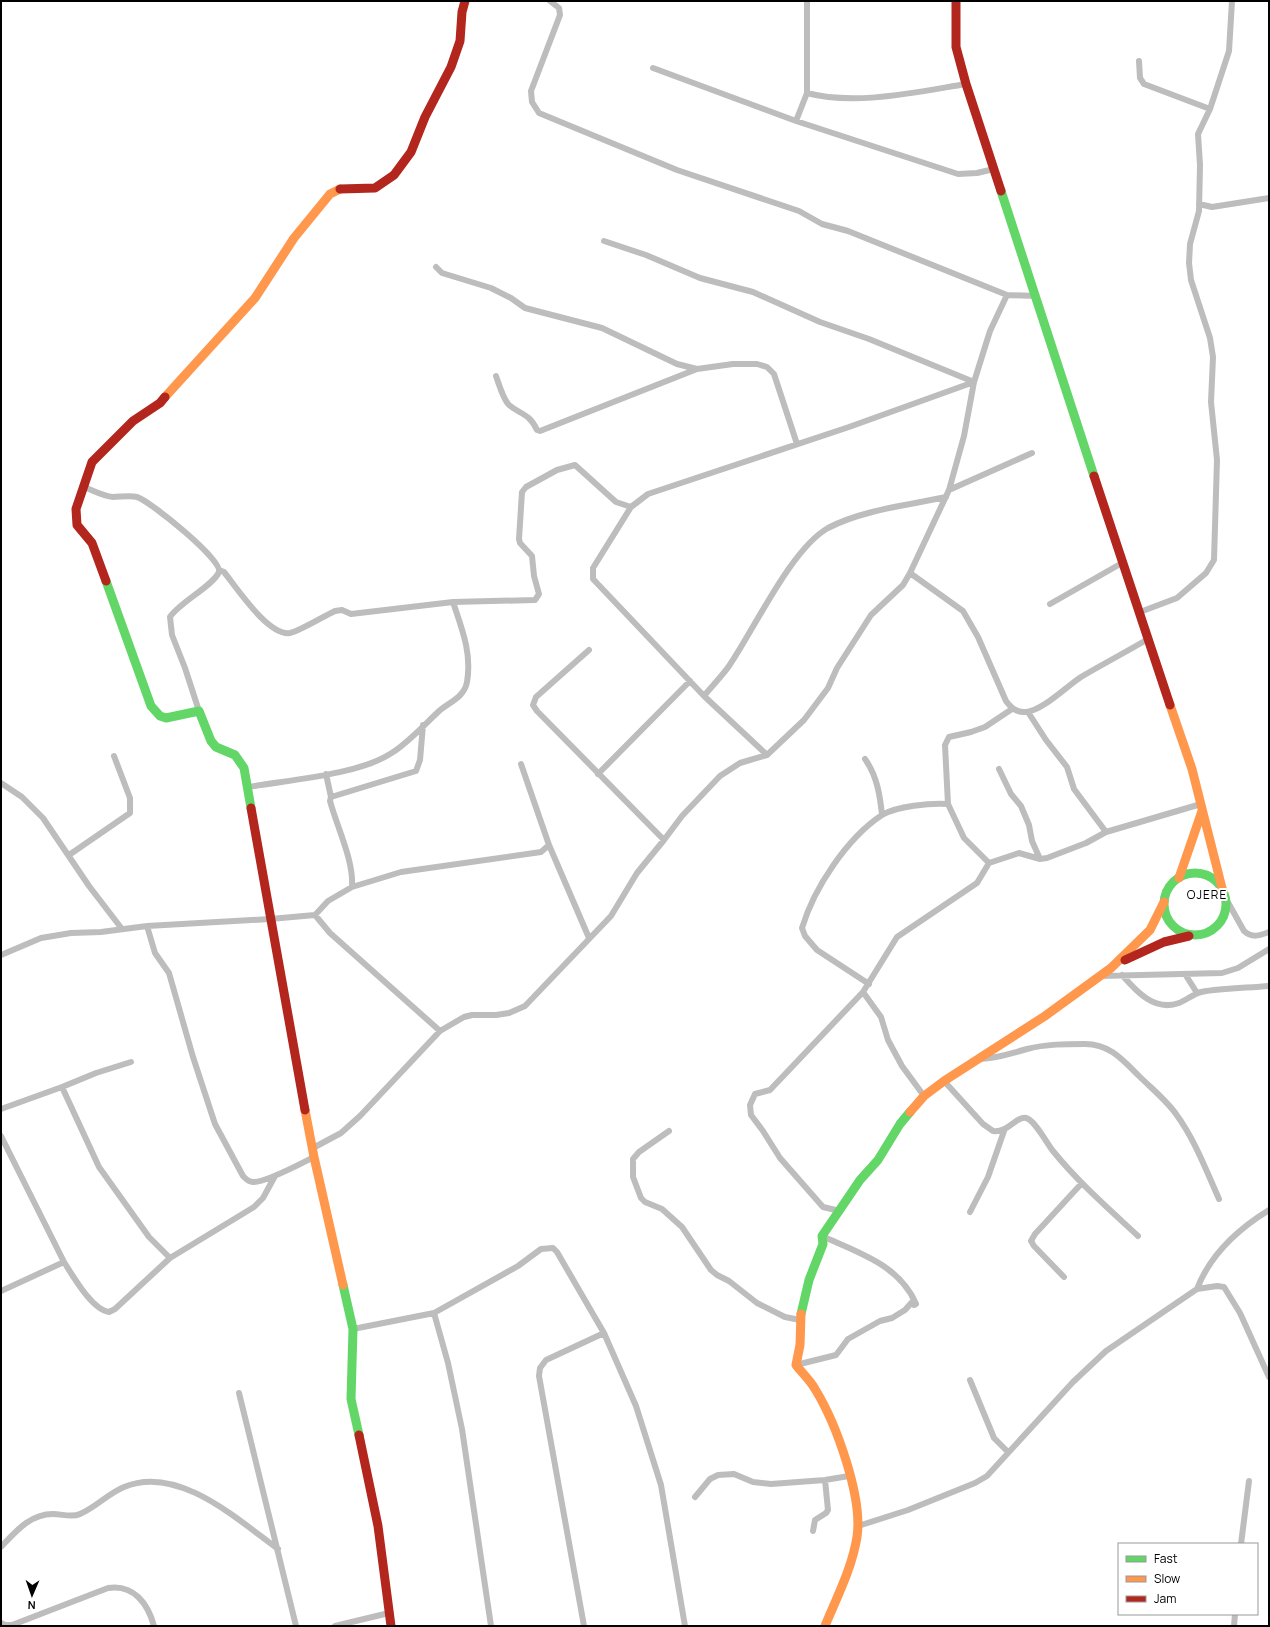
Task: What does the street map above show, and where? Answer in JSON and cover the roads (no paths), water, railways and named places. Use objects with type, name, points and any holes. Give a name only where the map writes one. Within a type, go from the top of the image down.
[{"type":"street","points":[[199,711],[166,718],[160,716],[151,706],[92,543],[77,525],[76,509],[92,462],[134,421],[160,403],[255,298],[294,238],[330,194],[338,189],[375,188],[394,175],[411,152],[425,117],[451,67],[460,41],[462,12],[465,1]]},
{"type":"street","points":[[550,1],[559,8],[560,15],[532,91],[532,102],[539,113],[677,170],[799,211],[822,224],[848,231],[1007,295],[1036,296]]},
{"type":"street","points":[[796,121],[807,93],[807,1]]},
{"type":"street","points":[[956,1],[956,46],[966,84],[1122,563],[1140,612],[1177,728],[1192,769],[1222,888],[1244,931],[1255,937],[1269,932]]},
{"type":"street","points":[[1140,612],[1177,598],[1206,573],[1214,560],[1216,460],[1211,402],[1213,357],[1210,338],[1188,264],[1190,244],[1195,228],[1199,204],[1200,165],[1198,134],[1210,108],[1229,51],[1232,1]]},
{"type":"street","points":[[1139,61],[1140,78],[1144,84],[1210,108]]},
{"type":"street","points":[[653,68],[796,121],[958,174],[994,169]]},
{"type":"street","points":[[807,93],[830,98],[882,96],[966,84]]},
{"type":"street","points":[[1199,204],[1212,207],[1269,198]]},
{"type":"street","points":[[604,241],[646,254],[700,278],[753,292],[820,322],[869,339],[974,382]]},
{"type":"street","points":[[436,267],[442,273],[491,288],[511,298],[525,308],[586,326],[602,328],[677,364],[697,369]]},
{"type":"street","points":[[147,926],[156,953],[169,973],[193,1057],[215,1124],[243,1176],[248,1181],[255,1183],[275,1176],[341,1133],[440,1031],[468,1016],[509,1013],[524,1006],[611,916],[638,873],[682,816],[720,776],[740,763],[767,755],[804,720],[828,688],[837,668],[871,615],[903,585],[949,490],[964,436],[974,382],[990,331],[1007,295]]},
{"type":"street","points":[[496,376],[508,404],[526,414],[533,422],[537,430],[540,431],[697,369],[733,364],[757,364],[767,367],[774,374],[797,444]]},
{"type":"street","points":[[767,755],[704,696],[593,579],[593,568],[631,507],[648,494],[974,382]]},
{"type":"street","points":[[949,490],[1032,453]]},
{"type":"street","points":[[84,487],[110,497],[136,497],[150,504],[209,553],[219,570],[224,572],[266,623],[279,632],[290,633],[335,611],[342,610],[351,614],[453,602],[535,600],[538,598],[539,594],[534,576],[532,556],[520,543],[519,539],[521,496],[526,487],[557,470],[575,465],[616,502],[631,507]]},
{"type":"street","points":[[704,696],[728,666],[777,587],[809,542],[829,528],[866,514],[946,497]]},
{"type":"street","points":[[1050,604],[1122,563]]},
{"type":"street","points":[[219,570],[209,582],[174,611],[170,617],[172,635],[211,742],[216,748],[230,750],[236,754],[244,768],[249,787],[252,816],[270,919],[314,1152],[353,1329],[351,1399],[378,1526],[391,1626]]},
{"type":"street","points":[[910,573],[963,611],[978,637],[1006,701],[1012,709],[1028,712],[1040,706],[1080,678],[1148,639]]},
{"type":"street","points":[[249,787],[326,774],[366,765],[391,754],[444,707],[459,698],[466,683],[468,644],[453,602]]},
{"type":"street","points":[[589,650],[536,697],[533,705],[537,711],[598,774],[664,840]]},
{"type":"street","points":[[598,774],[690,681]]},
{"type":"street","points":[[989,863],[964,838],[948,804],[946,739],[954,735],[971,732],[985,727],[1012,709]]},
{"type":"street","points":[[1028,712],[1046,740],[1067,767],[1074,789],[1106,832]]},
{"type":"street","points":[[331,797],[416,771],[420,760],[423,726]]},
{"type":"street","points":[[69,856],[130,813],[130,798],[114,756]]},
{"type":"street","points":[[865,759],[872,769],[876,780],[882,815]]},
{"type":"street","points":[[521,764],[549,845],[589,938]]},
{"type":"street","points":[[999,769],[1011,794],[1021,806],[1029,825],[1032,841],[1040,859]]},
{"type":"street","points":[[326,774],[331,797],[330,801],[353,876],[352,887]]},
{"type":"street","points":[[1,783],[22,796],[43,818],[89,886],[122,929]]},
{"type":"street","points":[[869,984],[817,950],[805,936],[802,928],[819,888],[850,844],[882,815],[892,811],[919,805],[935,803],[948,804]]},
{"type":"street","points":[[840,1211],[823,1207],[780,1158],[763,1131],[751,1116],[750,1105],[755,1094],[770,1090],[863,992],[897,937],[976,883],[989,863],[1019,853],[1040,859],[1063,853],[1106,832],[1202,808]]},
{"type":"street","points":[[1179,878],[1202,808]]},
{"type":"street","points":[[1,955],[42,938],[147,926],[315,915],[328,901],[352,887],[401,872],[541,852],[549,845]]},
{"type":"street","points":[[825,1626],[845,1578],[858,1526],[854,1491],[840,1448],[815,1390],[796,1364],[800,1345],[800,1320],[809,1280],[822,1244],[822,1236],[860,1180],[878,1160],[900,1124],[924,1096],[944,1080],[1045,1016],[1111,968],[1150,930],[1164,902],[1166,893],[1171,885],[1179,878],[1188,874],[1207,876],[1222,888]]},
{"type":"street","points":[[1111,968],[1153,945],[1176,937],[1203,934],[1212,930],[1219,924],[1224,916],[1226,897]]},
{"type":"street","points":[[1164,902],[1165,912],[1169,921],[1175,928],[1184,933],[1193,935]]},
{"type":"street","points":[[315,915],[330,933],[440,1031]]},
{"type":"street","points":[[1101,976],[1222,973],[1238,968],[1269,949]]},
{"type":"street","points":[[1185,974],[1197,993]]},
{"type":"street","points":[[1122,975],[1147,1000],[1158,1003],[1178,1003],[1197,993],[1269,986]]},
{"type":"street","points":[[863,992],[881,1017],[888,1040],[902,1066],[924,1096]]},
{"type":"street","points":[[977,1059],[998,1058],[1027,1049],[1060,1044],[1087,1044],[1107,1048],[1123,1060],[1162,1098],[1176,1114],[1201,1157],[1219,1199]]},
{"type":"street","points":[[1,1109],[96,1073],[131,1062]]},
{"type":"street","points":[[944,1080],[983,1124],[994,1131],[1004,1130],[1020,1119],[1026,1118],[1032,1121],[1053,1151],[1082,1183],[1138,1236]]},
{"type":"street","points":[[62,1087],[99,1167],[149,1237],[170,1258]]},
{"type":"street","points":[[970,1212],[988,1177],[1004,1130]]},
{"type":"street","points":[[669,1131],[639,1152],[633,1159],[633,1177],[641,1198],[645,1202],[662,1209],[682,1227],[705,1262],[717,1275],[729,1281],[757,1303],[785,1317],[800,1320]]},
{"type":"street","points":[[1,1136],[64,1262],[82,1289],[100,1308],[109,1312],[115,1309],[170,1258],[254,1207],[263,1198],[275,1176]]},
{"type":"street","points":[[1064,1277],[1034,1246],[1031,1240],[1082,1183]]},
{"type":"street","points":[[1197,1289],[1202,1276],[1234,1236],[1269,1210]]},
{"type":"street","points":[[796,1364],[836,1355],[848,1339],[880,1321],[892,1318],[905,1310],[912,1301],[914,1305],[916,1304],[898,1276],[878,1261],[822,1236]]},
{"type":"street","points":[[353,1329],[434,1313],[518,1266],[541,1249],[553,1248],[557,1252],[604,1333],[636,1406],[661,1485],[685,1626]]},
{"type":"street","points":[[1,1291],[64,1262]]},
{"type":"street","points":[[858,1526],[908,1510],[987,1476],[1073,1382],[1106,1352],[1197,1289],[1218,1286],[1224,1287],[1240,1313],[1269,1377]]},
{"type":"street","points":[[434,1313],[448,1363],[462,1429],[492,1626]]},
{"type":"street","points":[[584,1626],[540,1372],[543,1363],[546,1360],[604,1333]]},
{"type":"street","points":[[970,1380],[994,1438],[1008,1452]]},
{"type":"street","points":[[239,1394],[296,1626]]},
{"type":"street","points":[[695,1497],[710,1479],[723,1474],[734,1474],[753,1482],[771,1484],[825,1480],[849,1476]]},
{"type":"street","points":[[814,1531],[815,1520],[828,1510],[825,1480]]},
{"type":"street","points":[[1241,1543],[1248,1481]]},
{"type":"street","points":[[1,1547],[26,1522],[38,1516],[79,1515],[124,1487],[139,1483],[161,1482],[202,1495],[278,1549]]},
{"type":"street","points":[[1,1623],[5,1625],[12,1625],[108,1588],[117,1586],[128,1590],[140,1599],[149,1610],[154,1626]]},
{"type":"street","points":[[335,1626],[389,1613]]},
{"type":"street","points":[[1234,1626],[1236,1615]]},
{"type":"district","name":"OJERE","points":[[1207,894]]}]
